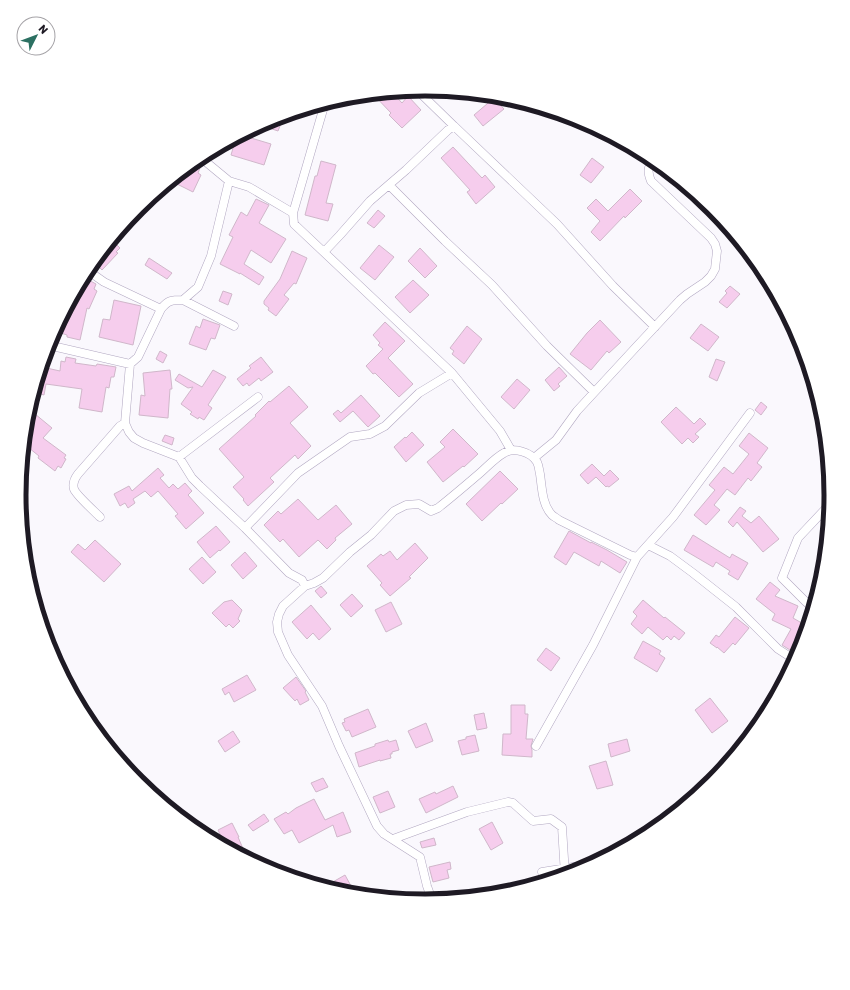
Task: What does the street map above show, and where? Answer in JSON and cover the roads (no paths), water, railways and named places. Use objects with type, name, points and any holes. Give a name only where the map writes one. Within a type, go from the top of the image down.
[{"type":"street","points":[[423,96],[557,224],[613,286],[655,327]]},
{"type":"street","points":[[323,110],[293,213],[294,224],[452,372],[500,431],[511,450]]},
{"type":"street","points":[[324,252],[370,201],[454,126]]},
{"type":"street","points":[[205,162],[229,181],[249,187],[293,213]]},
{"type":"street","points":[[534,458],[556,440],[577,411],[594,392],[684,297],[712,276],[715,269],[717,251],[715,244],[711,238],[651,181],[648,174],[650,165]]},
{"type":"street","points":[[183,300],[198,286],[211,256],[229,181]]},
{"type":"street","points":[[389,185],[492,285],[547,346],[594,392]]},
{"type":"street","points":[[92,274],[104,282],[161,309]]},
{"type":"street","points":[[234,326],[183,300],[166,302],[161,309],[138,357],[130,364],[125,423],[129,432],[134,438],[179,457],[192,478],[290,573],[302,580],[305,586]]},
{"type":"street","points":[[54,346],[130,364]]},
{"type":"street","points":[[245,528],[298,473],[350,437],[370,434],[385,426],[419,393],[452,372]]},
{"type":"street","points":[[179,457],[258,397]]},
{"type":"street","points":[[536,746],[593,645],[637,557],[674,517],[750,413]]},
{"type":"street","points":[[100,517],[78,494],[74,488],[74,480],[120,426],[125,423]]},
{"type":"street","points":[[430,894],[420,857],[384,834],[377,826],[339,746],[322,706],[288,655],[278,632],[278,614],[283,606],[305,586],[323,578],[350,552],[371,535],[394,511],[406,505],[419,504],[430,511],[438,508],[494,460],[505,452],[511,450],[520,451],[534,458],[539,470],[543,495],[547,507],[552,514],[566,524],[637,557]]},
{"type":"street","points":[[808,604],[782,578],[798,538],[823,511]]},
{"type":"street","points":[[648,545],[670,556],[693,573],[736,607],[778,649],[790,657]]},
{"type":"street","points":[[393,839],[467,812],[508,802],[513,803],[533,821],[551,819],[562,827],[564,869]]},
{"type":"street","points":[[542,872],[556,872]]}]
